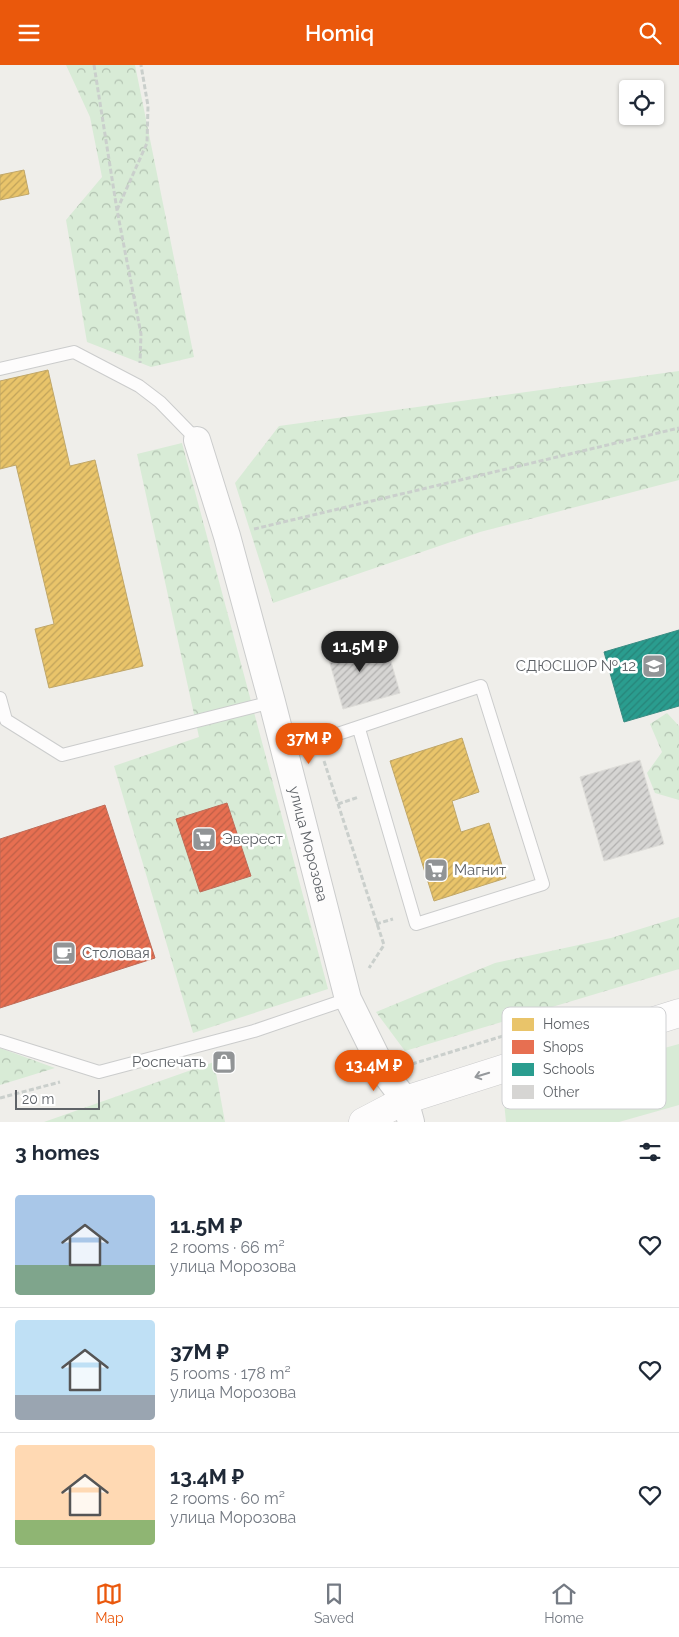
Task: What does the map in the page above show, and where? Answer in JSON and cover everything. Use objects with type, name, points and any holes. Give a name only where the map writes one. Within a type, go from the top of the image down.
[{"type":"main road","points":[[666,1018],[679,1013]]},
{"type":"main road","points":[[363,1122],[408,1111],[502,1077]]},
{"type":"street","name":"улица Морозова","points":[[197,440],[227,536],[272,702],[348,999],[384,1072],[408,1111]]},
{"type":"lane","points":[[0,369],[74,351],[139,386],[160,402],[197,440]]},
{"type":"lane","points":[[284,752],[359,729],[481,686],[543,884],[416,924],[359,729]]},
{"type":"lane","points":[[0,698],[6,720],[62,755],[272,702]]},
{"type":"lane","points":[[0,1041],[99,1071],[254,1031],[348,999]]},
{"type":"path","points":[[94,65],[117,210],[141,335],[139,386]]},
{"type":"path","points":[[117,210],[147,143],[148,106],[141,65]]},
{"type":"path","points":[[227,536],[679,428]]},
{"type":"path","points":[[317,742],[384,945],[348,999]]},
{"type":"path","points":[[384,1072],[502,1036]]},
{"type":"path","points":[[0,1099],[99,1071]]},
{"type":"green space","points":[[66,65],[135,65],[194,357],[151,367],[87,342],[66,220],[102,177],[90,117]]},
{"type":"green space","points":[[679,371],[679,480],[480,532],[273,603],[235,483],[279,426]]},
{"type":"green space","points":[[182,443],[328,989],[193,1033],[114,766],[199,737],[137,454]]},
{"type":"green space","points":[[667,713],[679,726],[679,800],[655,793],[647,773],[662,752],[650,724]]},
{"type":"green space","points":[[679,917],[679,969],[552,1007],[502,1007],[502,1022],[405,1051],[376,1012],[495,963],[611,938]]},
{"type":"green space","points":[[679,1044],[679,1105],[666,1109],[666,1048]]},
{"type":"green space","points":[[0,1048],[55,1068],[0,1085]]},
{"type":"green space","points":[[214,1062],[225,1122],[44,1122]]},
{"type":"green space","points":[[505,1109],[665,1109],[619,1122],[506,1122]]},
{"type":"building: Homes","points":[[24,170],[29,194],[0,200],[0,175]]},
{"type":"building: Homes","points":[[48,370],[70,466],[95,460],[143,666],[49,688],[35,629],[54,624],[16,465],[0,469],[0,381]]},
{"type":"building: Homes","points":[[462,738],[479,792],[452,801],[461,832],[489,823],[506,878],[434,901],[390,761]]},
{"type":"building: Shops","points":[[227,803],[251,876],[200,892],[176,819]]},
{"type":"building: Shops","points":[[105,805],[155,958],[0,1008],[0,839]]},
{"type":"building: Schools","points":[[679,630],[679,706],[624,722],[604,652]]},
{"type":"building: Other","points":[[363,635],[372,664],[390,658],[400,693],[343,709],[325,646]]},
{"type":"building: Other","points":[[640,760],[664,844],[604,861],[580,777]]},
{"type":"place","name":"СДЮСШОР № 12","points":[[654,666]]},
{"type":"place","name":"Эверест","points":[[204,839]]},
{"type":"place","name":"Магнит","points":[[436,870]]},
{"type":"place","name":"Столовая","points":[[64,953]]},
{"type":"place","name":"Роспечать","points":[[224,1062]]}]
